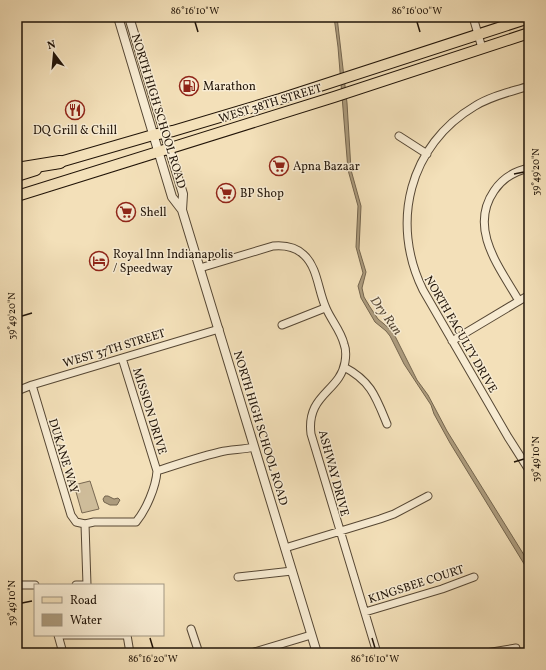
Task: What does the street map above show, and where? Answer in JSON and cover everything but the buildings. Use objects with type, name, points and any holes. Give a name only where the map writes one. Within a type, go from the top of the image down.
[{"type":"highway","points":[[17,169],[60,162]]},
{"type":"main road","name":"WEST 38TH STREET","points":[[17,176],[153,135],[164,134],[351,76],[529,18]]},
{"type":"main road","name":"WEST 38TH STREET","points":[[17,196],[334,97],[529,33]]},
{"type":"street","name":"NORTH HIGH SCHOOL ROAD","points":[[118,17],[172,197],[182,210],[317,653]]},
{"type":"street","name":"NORTH HIGH SCHOOL ROAD","points":[[129,17],[183,194],[182,210]]},
{"type":"street","points":[[474,17],[482,48]]},
{"type":"street","name":"NORTH FACULTY DRIVE","points":[[528,465],[508,437],[419,283],[412,265],[407,241],[407,216],[410,192],[417,171],[443,132],[471,108],[493,97],[529,86]]},
{"type":"street","points":[[399,136],[427,154]]},
{"type":"street","points":[[519,301],[489,247],[484,233],[484,219],[488,203],[498,186],[512,174],[529,168]]},
{"type":"street","points":[[200,268],[273,246],[281,245],[292,247],[302,252],[311,263],[326,308],[344,343],[346,354],[344,367],[359,376],[368,385],[387,424]]},
{"type":"street","points":[[452,341],[529,296]]},
{"type":"street","points":[[282,325],[326,308]]},
{"type":"street","name":"WEST 37TH STREET","points":[[17,391],[32,385],[219,329]]},
{"type":"street","name":"MISSION DRIVE","points":[[122,358],[157,471]]},
{"type":"street","name":"ASHWAY DRIVE","points":[[344,367],[339,377],[317,402],[312,412],[310,423],[312,440],[377,653]]},
{"type":"street","name":"DUKANE WAY","points":[[32,385],[71,515],[76,522],[85,524]]},
{"type":"street","points":[[87,584],[85,524],[94,522],[136,522],[144,513],[157,471],[219,452],[254,447]]},
{"type":"street","points":[[285,548],[394,514],[428,496]]},
{"type":"street","points":[[238,577],[292,572]]},
{"type":"street","name":"KINGSBEE COURT","points":[[365,612],[442,590],[474,577]]},
{"type":"street","points":[[17,585],[34,585]]},
{"type":"street","points":[[191,629],[199,653]]},
{"type":"street","points":[[251,653],[311,635]]},
{"type":"street","points":[[58,636],[63,653]]},
{"type":"street","points":[[127,636],[130,653]]},
{"type":"street","points":[[486,653],[516,648]]},
{"type":"shaded area","points":[[90,481],[99,509],[82,513],[74,485]]},
{"type":"water","name":"Dry Run","points":[[334,17],[337,17],[347,103],[351,170],[361,206],[359,249],[366,272],[362,288],[364,297],[378,319],[394,334],[417,380],[428,395],[447,431],[529,563],[529,572],[450,443],[434,414],[431,405],[404,364],[390,336],[375,322],[361,298],[358,286],[363,273],[356,247],[358,206],[348,170],[338,47]]},
{"type":"water","points":[[105,496],[114,499],[118,498],[120,500],[117,505],[110,505],[104,502],[103,499]]},
{"type":"place","name":"Marathon","points":[[189,86]]},
{"type":"place","name":"DQ Grill & Chill","points":[[75,110]]},
{"type":"place","name":"Apna Bazaar","points":[[279,166]]},
{"type":"place","name":"BP Shop","points":[[226,193]]},
{"type":"place","name":"Shell","points":[[126,212]]},
{"type":"place","name":"Royal Inn Indianapolis / Speedway","points":[[99,261]]}]
